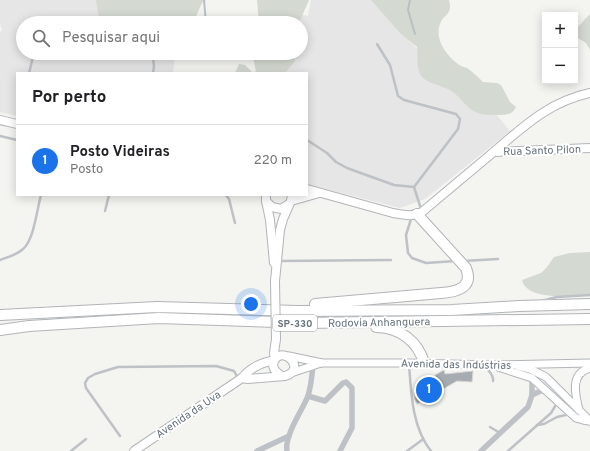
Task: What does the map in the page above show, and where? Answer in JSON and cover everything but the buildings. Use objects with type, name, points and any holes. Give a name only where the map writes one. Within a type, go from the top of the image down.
[{"type":"highway","points":[[298,310],[316,304],[453,292],[461,289],[468,279],[466,268],[417,214]]},
{"type":"highway","name":"Rodovia Anhanguera","points":[[0,315],[157,307],[298,310],[452,310],[590,304]]},
{"type":"highway","name":"Rodovia Anhanguera","points":[[0,330],[29,326],[159,318],[305,323],[590,319]]},
{"type":"highway","points":[[305,323],[322,326],[380,327],[392,329],[408,338],[422,355],[424,363]]},
{"type":"main road","points":[[308,189],[393,213],[417,214],[545,110],[590,93]]},
{"type":"main road","points":[[0,120],[16,124]]},
{"type":"main road","points":[[513,135],[512,142],[520,150]]},
{"type":"main road","name":"Rua Santo Pilon","points":[[494,152],[590,148]]},
{"type":"main road","points":[[308,196],[319,193]]},
{"type":"main road","points":[[265,197],[272,208],[277,209],[286,207],[290,200],[307,196]]},
{"type":"main road","points":[[265,197],[275,272],[276,340],[274,368],[276,372],[282,376]]},
{"type":"main road","points":[[275,272],[281,223],[290,200]]},
{"type":"main road","points":[[276,340],[286,356]]},
{"type":"main road","points":[[241,379],[282,376],[291,373],[294,364],[292,358],[286,356],[275,360]]},
{"type":"main road","name":"Avenida das Indústrias","points":[[286,356],[322,363],[424,363],[489,365],[590,364]]},
{"type":"main road","name":"Avenida da Uva","points":[[134,451],[241,379],[246,372],[267,361],[275,360]]},
{"type":"main road","name":"Avenida das Indústrias","points":[[291,373],[322,363]]},
{"type":"main road","points":[[489,365],[532,378],[558,400],[571,414],[583,420],[590,421]]},
{"type":"main road","points":[[512,365],[530,369],[546,377],[590,421]]},
{"type":"main road","points":[[579,411],[575,392],[576,380],[582,371],[590,368]]},
{"type":"main road","points":[[558,400],[564,394]]},
{"type":"street","points":[[287,451],[289,436],[308,396],[313,366]]},
{"type":"street","points":[[481,451],[528,407],[532,395],[532,378]]},
{"type":"street","points":[[308,396],[325,400],[343,383],[346,382],[352,388],[352,428],[340,451]]},
{"type":"street","points":[[532,395],[545,389]]},
{"type":"street","points":[[257,451],[289,436]]},
{"type":"lane","points":[[377,44],[390,66],[398,96],[404,100],[456,114],[460,119],[458,129],[414,187],[417,214],[406,235],[408,253],[412,258],[426,263],[498,259]]},
{"type":"lane","points":[[29,72],[32,60]]},
{"type":"lane","points":[[153,60],[153,72]]},
{"type":"lane","points":[[0,136],[16,140]]},
{"type":"lane","points":[[308,141],[327,153],[336,162],[347,168],[394,184],[414,187]]},
{"type":"lane","points":[[0,260],[16,254],[24,248],[30,240],[41,196]]},
{"type":"lane","points":[[105,211],[109,196]]},
{"type":"lane","points":[[227,196],[229,199],[235,223]]},
{"type":"lane","points":[[277,261],[391,260]]},
{"type":"lane","points":[[519,306],[557,298],[590,295]]},
{"type":"lane","points":[[409,363],[411,398],[422,440],[431,451]]},
{"type":"lane","points":[[489,365],[488,372],[492,375],[493,381]]},
{"type":"lane","points":[[120,436],[86,388],[85,383],[88,378],[95,374],[118,367],[216,366],[234,371],[241,379]]},
{"type":"lane","points":[[508,451],[552,413],[558,400]]},
{"type":"lane","points":[[537,425],[544,424],[557,417],[571,414]]},
{"type":"lane","points":[[490,427],[500,434]]},
{"type":"lane","points":[[71,451],[86,439]]},
{"type":"lane","points":[[407,451],[422,440]]},
{"type":"shaded area","points":[[0,0],[101,0],[102,16],[16,16],[16,60],[174,60],[173,72],[16,72],[16,116],[0,112],[0,32],[2,30],[0,23]]},
{"type":"shaded area","points":[[96,0],[206,0],[202,3],[196,16],[99,16]]},
{"type":"shaded area","points":[[257,0],[309,0],[302,16],[258,16]]},
{"type":"shaded area","points":[[311,0],[372,0],[427,60],[484,100],[510,131],[425,199],[400,208],[308,184],[308,72],[285,72],[288,60],[308,60],[308,16]]},
{"type":"shaded area","points":[[371,0],[449,0],[449,12],[442,20],[439,30],[440,41],[443,47],[454,61],[467,68],[483,82],[497,83],[501,85],[510,102],[516,107],[514,110],[510,114],[501,115],[485,115],[476,113],[450,90],[424,79],[419,70],[417,47],[400,33]]},
{"type":"shaded area","points":[[590,14],[590,50],[586,43],[578,38],[578,27]]},
{"type":"shaded area","points":[[254,60],[295,60],[286,72],[254,72],[256,71]]},
{"type":"shaded area","points":[[239,64],[245,65],[252,72],[235,72]]},
{"type":"shaded area","points":[[590,252],[590,296],[552,296],[532,291],[525,287],[522,280],[541,273],[554,257],[570,253]]},
{"type":"waterway","points":[[204,0],[205,16]]},
{"type":"waterway","points":[[410,0],[408,10],[415,34]]},
{"type":"place","name":"Posto Videiras","points":[[429,390]]}]
